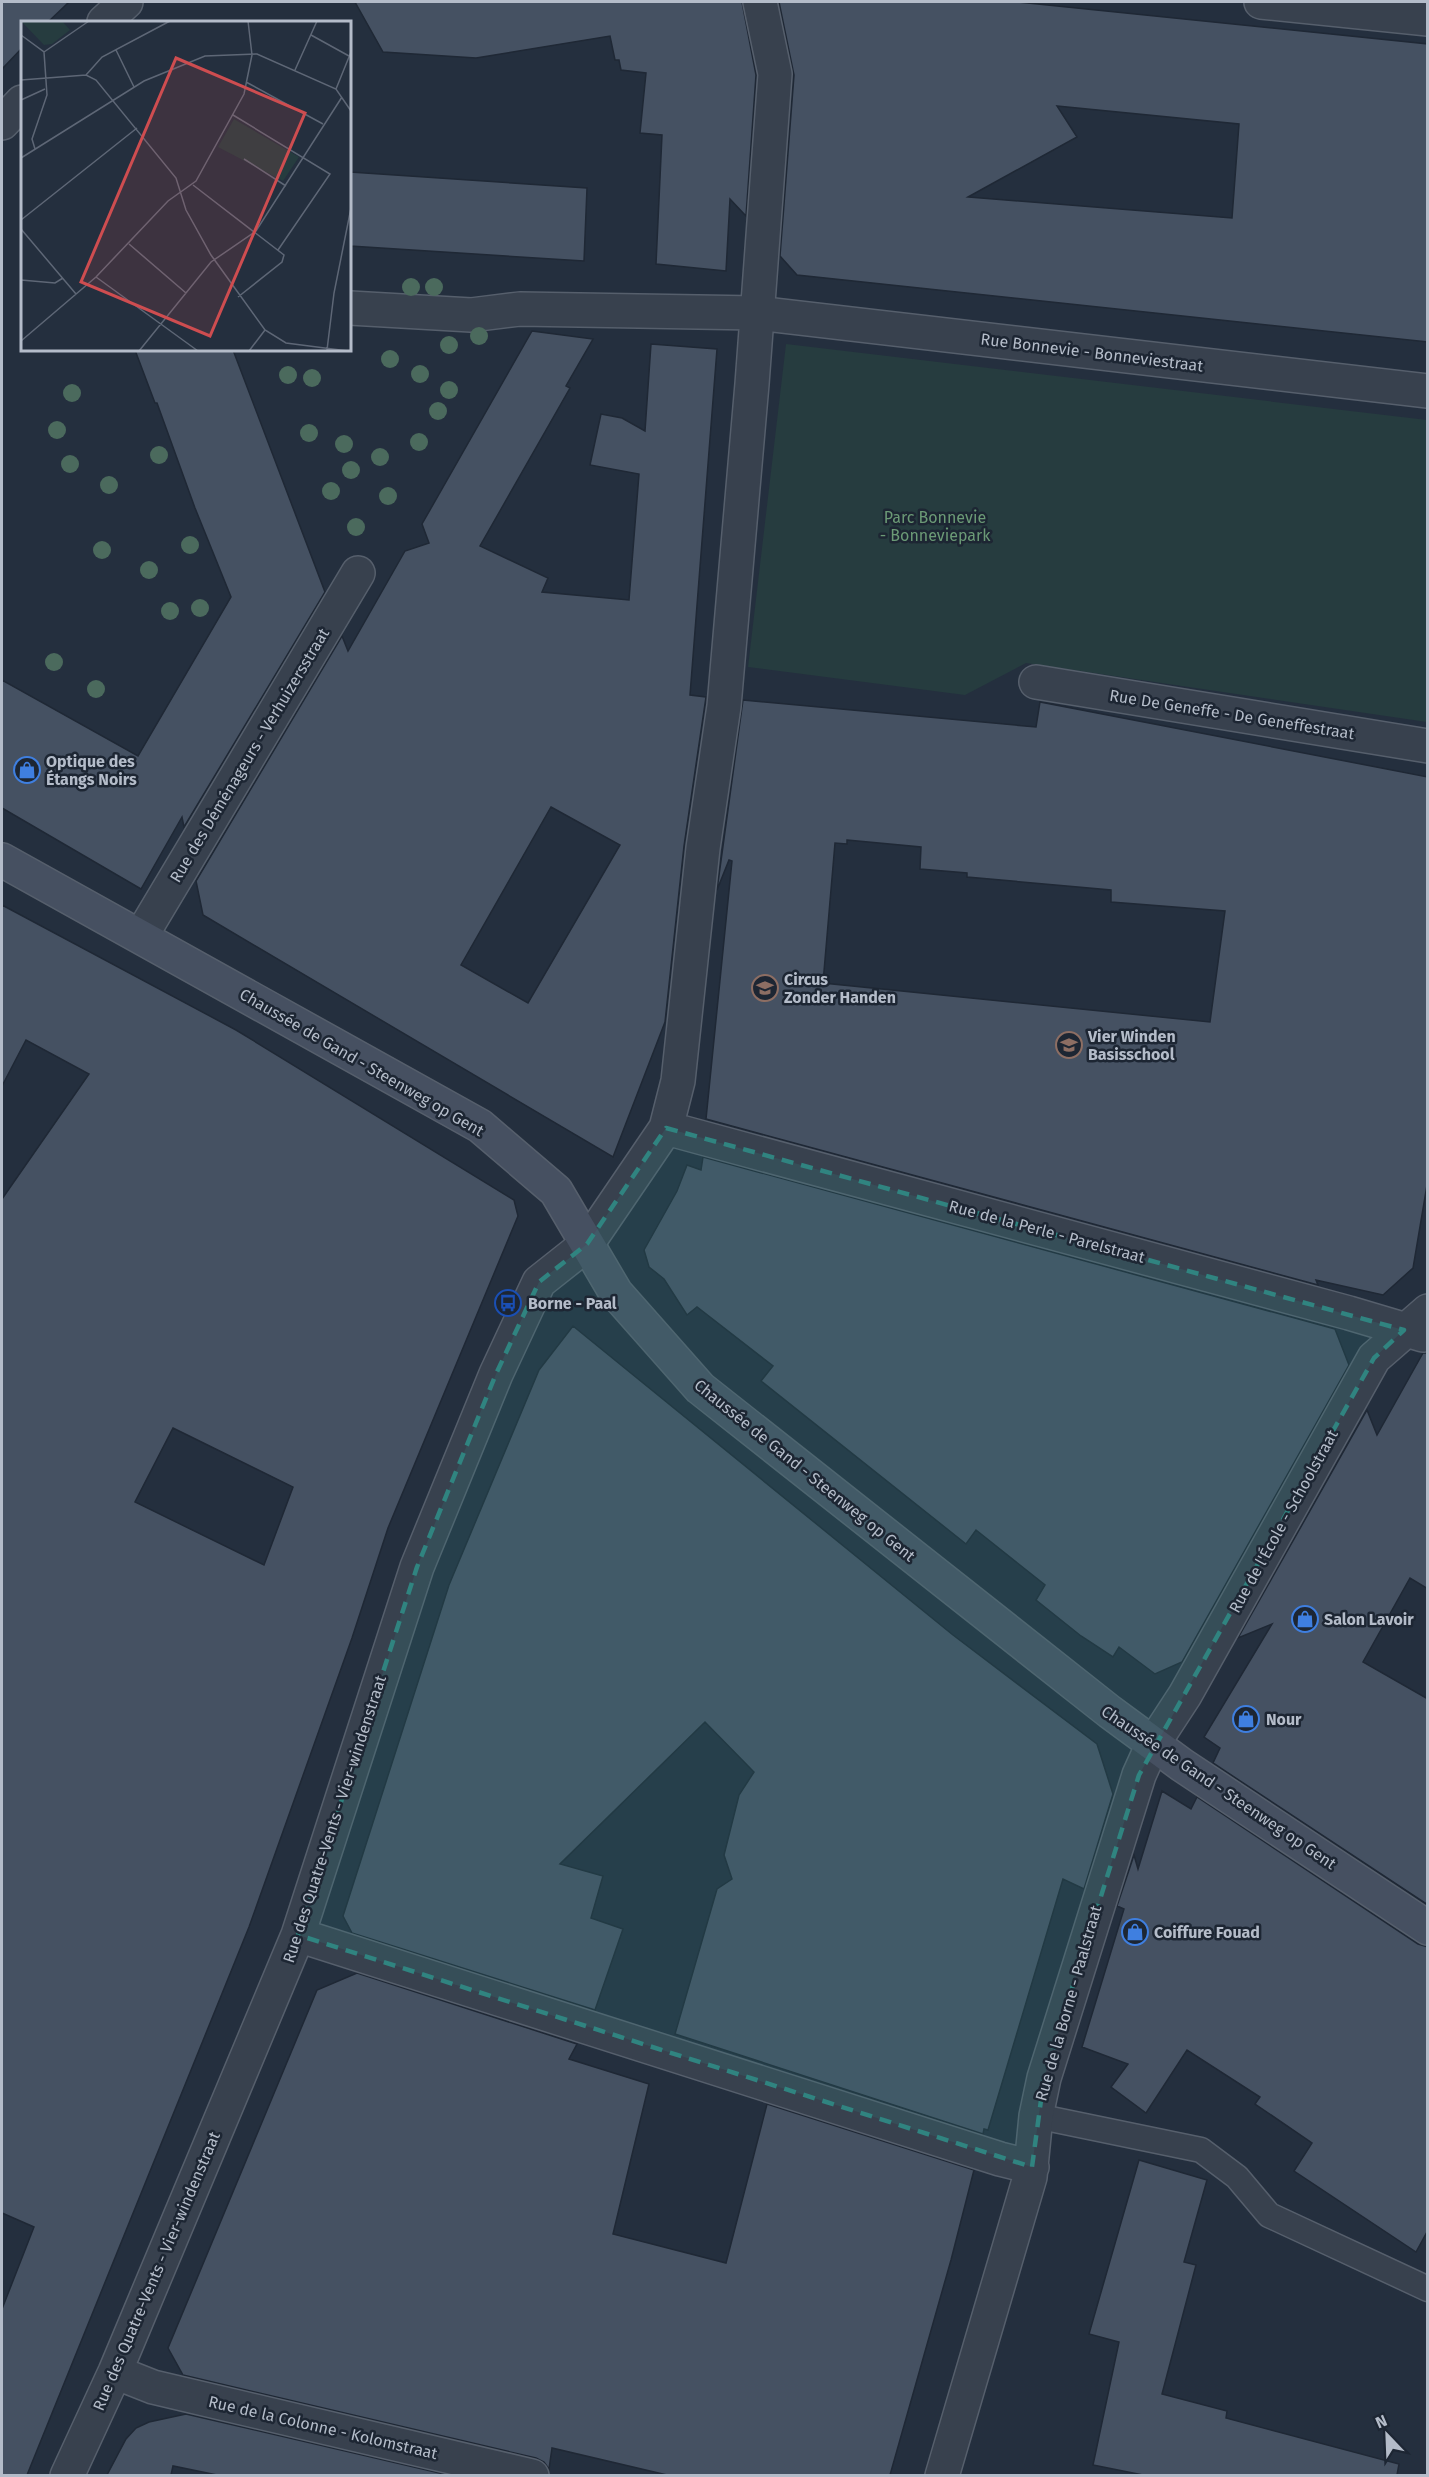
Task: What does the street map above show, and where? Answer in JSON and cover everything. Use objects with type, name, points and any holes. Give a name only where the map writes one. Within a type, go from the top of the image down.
[{"type":"street","name":"Rue des Quatre-Vents - Vier-windenstraat","points":[[67,2475],[115,2372],[298,1935],[417,1567],[492,1385],[539,1282],[587,1244],[666,1128],[678,1081],[703,848],[724,706],[758,314],[775,74],[760,2]]},
{"type":"street","points":[[1261,2],[1428,19]]},
{"type":"street","points":[[2,123],[21,103]]},
{"type":"street","name":"Rue Bonnevie - Bonneviestraat","points":[[351,308],[471,315],[520,309],[758,314],[1428,391]]},
{"type":"street","name":"Rue des Déménageurs - Verhuizersstraat","points":[[141,936],[358,573]]},
{"type":"street","name":"Rue De Geneffe - De Geneffestraat","points":[[1036,682],[1428,746]]},
{"type":"street","name":"Chaussée de Gand - Steenweg op Gent","points":[[2,860],[480,1126],[556,1191],[616,1293],[700,1388],[1087,1695],[1153,1743],[1428,1928]]},
{"type":"street","name":"Rue de la Perle - Parelstraat","points":[[666,1128],[1349,1312],[1420,1325]]},
{"type":"street","name":"Rue de l'École - Schoolstraat","points":[[1153,1743],[1185,1695],[1374,1358],[1420,1325]]},
{"type":"street","name":"Rue de la Borne - Paalstraat","points":[[942,2475],[1032,2167],[1036,2116],[1044,2078],[1120,1830],[1153,1743]]},
{"type":"street","points":[[298,1935],[1000,2159],[1032,2167]]},
{"type":"street","name":"Rue de la Colonne - Kolomstraat","points":[[115,2372],[153,2388],[532,2475]]},
{"type":"lane","points":[[1036,2116],[1201,2150],[1237,2176],[1269,2215],[1428,2289]]},
{"type":"highlighted area","points":[[666,1128],[1404,1330],[1374,1358],[1139,1775],[1044,2078],[1032,2167],[298,1935],[417,1567],[496,1374],[539,1282],[587,1244]]},
{"type":"green space","name":"Parc Bonnevie - Bonneviepark","points":[[786,344],[1427,420],[1427,722],[1026,663],[965,695],[748,667]]},
{"type":"building","points":[[2,2],[69,2],[49,21],[21,21],[21,49],[2,69]]},
{"type":"building","points":[[355,2],[742,2],[756,75],[746,216],[730,199],[726,271],[656,264],[662,135],[640,133],[646,73],[621,70],[619,60],[615,60],[610,36],[476,58],[383,52]]},
{"type":"building","points":[[779,2],[1018,2],[1428,44],[1428,342],[797,275],[780,256],[794,75]],"holes":[[[1057,106],[1239,124],[1232,218],[968,197],[1077,137]]]},
{"type":"building","points":[[351,172],[587,188],[584,261],[351,246]]},
{"type":"building","points":[[532,331],[593,339],[566,386],[570,388],[480,546],[548,578],[542,592],[629,600],[639,474],[590,465],[601,414],[622,418],[645,431],[651,344],[717,349],[690,695],[706,697],[684,846],[665,1022],[613,1157],[203,915],[196,881],[342,636],[348,651],[405,551],[429,543],[422,524]],"holes":[[[551,807],[620,845],[528,1003],[461,965]]]},
{"type":"building","points":[[135,351],[233,351],[325,592],[184,827],[182,817],[141,889],[2,808],[2,680],[138,756],[231,597],[195,508],[157,403],[155,403]]},
{"type":"building","points":[[743,700],[1036,727],[1040,702],[1428,777],[1428,1179],[1413,1268],[1383,1295],[1316,1280],[1318,1285],[706,1119],[732,861],[729,860],[717,890]],"holes":[[[847,840],[921,847],[920,869],[967,873],[967,877],[1111,890],[1111,902],[1225,911],[1210,1022],[823,983],[835,843],[847,844]]]},
{"type":"building","points":[[2,905],[236,1030],[514,1200],[518,1216],[388,1528],[352,1638],[249,1927],[27,2475],[2,2475],[2,2309],[34,2227],[2,2213],[2,1199],[89,1074],[26,1040],[2,1086]],"holes":[[[173,1428],[293,1487],[264,1565],[135,1502]]]},
{"type":"building","points":[[703,1157],[1335,1329],[1349,1365],[1182,1662],[1155,1674],[1119,1647],[1113,1657],[1081,1636],[1036,1600],[1045,1585],[976,1530],[966,1544],[761,1381],[773,1366],[697,1307],[687,1315],[664,1279],[649,1267],[644,1250],[677,1191],[687,1165],[701,1170]]},
{"type":"building","points":[[573,1326],[953,1635],[1097,1744],[1113,1794],[1084,1889],[1063,1879],[988,2130],[984,2129],[983,2134],[675,2034],[717,1889],[732,1879],[724,1855],[739,1795],[754,1772],[705,1722],[560,1864],[603,1876],[591,1918],[623,1929],[595,2010],[352,1933],[343,1916],[449,1585],[539,1370]]},
{"type":"building","points":[[1423,1353],[1428,1353],[1428,1589],[1410,1578],[1363,1662],[1428,1699],[1428,1905],[1213,1763],[1220,1748],[1204,1737],[1272,1624],[1238,1638],[1367,1410],[1377,1435]]},
{"type":"building","points":[[1162,1791],[1191,1809],[1197,1797],[1418,1944],[1428,1947],[1428,2230],[1416,2252],[1294,2171],[1312,2143],[1255,2104],[1260,2097],[1187,2050],[1146,2113],[1111,2087],[1128,2064],[1082,2047],[1124,1909],[1117,1906],[1134,1855],[1138,1869]]},
{"type":"building","points":[[357,1973],[577,2044],[569,2059],[649,2084],[613,2234],[726,2263],[767,2104],[974,2170],[890,2475],[667,2475],[552,2448],[549,2469],[544,2462],[536,2458],[183,2375],[168,2348],[317,1990]]},
{"type":"building","points":[[1139,2160],[1207,2180],[1184,2262],[1196,2265],[1162,2394],[1227,2411],[1226,2418],[1399,2464],[1397,2475],[1143,2475],[1093,2465],[1119,2342],[1089,2334]]},
{"type":"building","points":[[186,2414],[448,2475],[217,2475],[173,2466],[171,2475],[107,2475],[126,2439],[136,2428],[149,2422]]},
{"type":"place","name":"Optique des Étangs Noirs","points":[[27,770]]},
{"type":"place","name":"Circus Zonder Handen","points":[[765,988]]},
{"type":"place","name":"Vier Winden Basisschool","points":[[1069,1045]]},
{"type":"place","name":"Borne - Paal","points":[[508,1303]]},
{"type":"place","name":"Salon Lavoir","points":[[1305,1619]]},
{"type":"place","name":"Nour","points":[[1246,1719]]},
{"type":"place","name":"Coiffure Fouad","points":[[1135,1932]]}]
